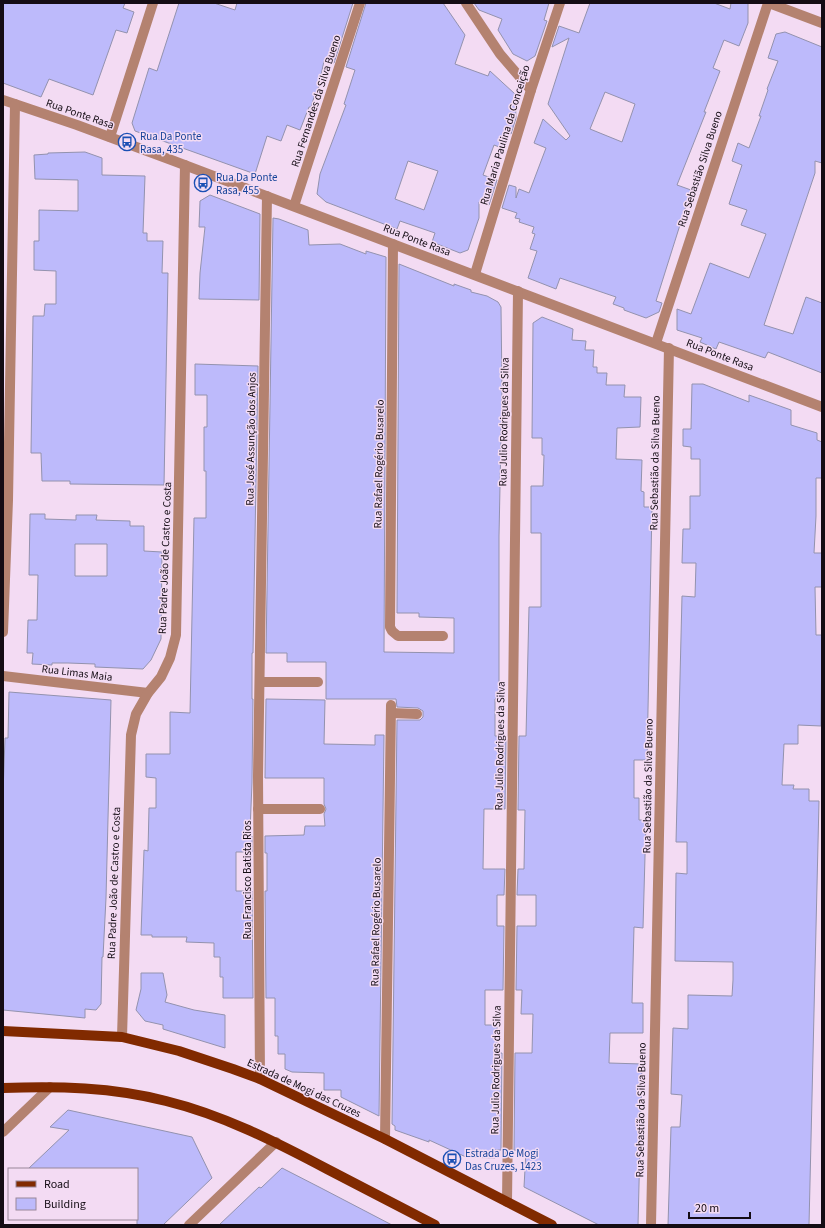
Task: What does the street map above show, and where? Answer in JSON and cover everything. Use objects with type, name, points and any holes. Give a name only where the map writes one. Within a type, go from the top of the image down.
[{"type":"main road","name":"Estrada de Mogi das Cruzes","points":[[3,1031],[122,1037],[179,1051],[260,1079],[385,1139],[552,1225]]},
{"type":"main road","points":[[3,1088],[50,1087],[107,1090],[166,1101],[219,1118],[276,1142],[422,1222],[435,1225]]},
{"type":"street","points":[[110,137],[153,3]]},
{"type":"street","name":"Rua Fernandes da Silva Bueno","points":[[294,206],[360,3]]},
{"type":"street","points":[[466,3],[500,54],[531,90]]},
{"type":"street","name":"Rua Maria Paulina da Conceição","points":[[475,274],[531,90],[560,3]]},
{"type":"street","points":[[769,3],[822,23]]},
{"type":"street","name":"Rua Sebastião Silva Bueno","points":[[656,343],[769,3]]},
{"type":"street","name":"Rua Ponte Rasa","points":[[3,100],[110,137],[475,274],[822,407]]},
{"type":"street","points":[[3,632],[8,492],[15,104]]},
{"type":"street","name":"Rua Padre João de Castro e Costa","points":[[122,1037],[131,736],[136,714],[148,694],[161,677],[170,658],[176,635],[184,165]]},
{"type":"street","name":"Rua José Assunção dos Anjos","points":[[260,682],[267,196]]},
{"type":"street","name":"Rua Rafael Rogério Busarelo","points":[[393,244],[390,627],[398,636],[443,636]]},
{"type":"street","name":"Rua Julio Rodrigues da Silva","points":[[506,1202],[518,291]]},
{"type":"street","name":"Rua Sebastião da Silva Bueno","points":[[651,1225],[669,348]]},
{"type":"street","name":"Rua Limas Maia","points":[[3,676],[148,694]]},
{"type":"street","points":[[260,682],[318,682]]},
{"type":"street","name":"Rua Francisco Batista Rios","points":[[260,682],[258,809],[260,1079]]},
{"type":"street","name":"Rua Rafael Rogério Busarelo","points":[[385,1139],[391,709],[417,714]]},
{"type":"street","points":[[258,809],[320,809]]},
{"type":"street","points":[[3,1132],[50,1087]]},
{"type":"street","points":[[189,1225],[276,1142]]},
{"type":"building","points":[[3,3],[125,3],[123,8],[134,12],[127,33],[116,30],[93,95],[49,79],[41,97],[3,83]]},
{"type":"building","points":[[179,3],[214,3],[235,10],[237,3],[353,3],[334,63],[324,61],[317,94],[315,94],[311,107],[309,107],[300,130],[287,125],[281,141],[267,136],[255,174],[135,131],[132,123],[149,68],[157,71]]},
{"type":"building","points":[[366,3],[443,3],[465,35],[455,64],[488,76],[490,71],[515,94],[516,118],[511,134],[507,132],[502,148],[494,145],[483,175],[497,180],[489,205],[479,202],[479,218],[468,250],[460,253],[432,242],[435,233],[400,221],[397,229],[326,202],[317,194],[320,174],[346,105],[344,104],[355,70],[346,67]],"holes":[[[408,161],[438,171],[424,210],[395,199]]]},
{"type":"building","points":[[474,3],[549,3],[544,20],[547,21],[535,56],[527,61],[513,54],[498,30],[502,19],[479,10]]},
{"type":"building","points":[[590,3],[714,3],[730,9],[731,3],[748,3],[748,23],[739,46],[724,40],[713,68],[720,71],[704,112],[706,112],[677,185],[691,190],[656,301],[662,303],[659,312],[646,318],[624,310],[624,308],[613,304],[616,297],[560,278],[556,289],[528,278],[537,251],[530,249],[535,234],[532,233],[534,227],[519,222],[520,219],[515,218],[517,213],[502,208],[509,185],[516,187],[516,198],[519,189],[529,193],[546,148],[534,143],[543,119],[566,140],[570,136],[548,104],[569,38],[552,47],[559,26],[579,33]],"holes":[[[605,92],[635,104],[622,142],[590,129]]]},
{"type":"building","points":[[785,32],[822,47],[822,163],[815,161],[815,173],[764,325],[793,334],[806,297],[822,303],[822,373],[768,352],[765,358],[719,342],[716,349],[700,342],[702,338],[677,330],[677,309],[691,314],[710,263],[749,278],[766,234],[741,225],[747,210],[729,204],[742,165],[732,161],[738,143],[749,148],[761,116],[759,116],[768,90],[767,89],[778,61],[768,58],[776,34]]},
{"type":"building","points":[[85,152],[102,158],[102,175],[145,176],[143,233],[147,233],[147,241],[163,241],[162,273],[168,273],[164,485],[70,484],[70,481],[42,481],[41,453],[31,453],[33,316],[44,316],[45,304],[56,304],[56,271],[34,270],[34,241],[39,241],[39,210],[78,211],[78,180],[35,179],[34,155]]},
{"type":"building","points":[[210,195],[260,214],[259,300],[199,299],[205,227],[199,227],[200,201]]},
{"type":"building","points":[[273,218],[308,230],[309,245],[340,244],[366,254],[366,251],[386,257],[384,652],[454,653],[454,618],[419,617],[419,613],[397,613],[399,264],[454,286],[454,284],[471,290],[471,292],[487,296],[498,302],[501,307],[502,390],[499,536],[499,699],[495,699],[495,736],[506,736],[505,809],[484,809],[483,869],[505,869],[504,895],[497,895],[497,926],[504,926],[503,990],[485,990],[485,1025],[497,1025],[497,1053],[502,1053],[501,1150],[495,1150],[495,1158],[466,1157],[429,1140],[429,1142],[395,1130],[395,1126],[392,1124],[397,720],[420,720],[423,717],[423,711],[418,708],[397,707],[396,699],[326,699],[326,662],[287,662],[287,653],[266,653]]},
{"type":"building","points":[[542,317],[573,329],[572,340],[586,341],[585,350],[594,350],[593,367],[597,367],[597,373],[607,373],[606,385],[625,385],[624,397],[641,397],[640,427],[617,428],[616,459],[642,460],[641,491],[644,492],[644,507],[652,507],[647,760],[634,760],[634,798],[639,798],[639,820],[646,820],[643,928],[634,927],[632,1003],[643,1003],[643,1033],[610,1033],[609,1063],[642,1064],[638,1225],[599,1225],[524,1187],[526,1151],[514,1150],[515,1053],[532,1053],[533,1014],[521,1014],[522,990],[516,990],[517,926],[536,926],[536,895],[517,895],[518,869],[524,869],[525,810],[518,810],[519,736],[526,736],[529,607],[541,607],[541,533],[531,533],[531,486],[543,486],[544,455],[542,455],[542,438],[532,438],[533,323]]},
{"type":"building","points":[[195,364],[258,366],[252,653],[253,699],[250,836],[252,836],[252,852],[236,852],[236,891],[252,891],[253,998],[223,998],[223,977],[220,977],[220,957],[214,957],[214,943],[186,942],[187,937],[152,937],[152,935],[141,935],[144,850],[148,851],[149,808],[156,808],[156,778],[146,777],[146,754],[170,754],[170,712],[190,713],[194,518],[206,518],[204,427],[207,427],[207,395],[195,395]]},
{"type":"building","points":[[692,384],[703,384],[749,402],[749,395],[791,410],[791,425],[817,433],[817,440],[822,442],[822,478],[816,478],[814,553],[822,553],[822,587],[815,587],[816,635],[822,635],[821,726],[798,725],[798,744],[784,744],[782,785],[794,785],[793,789],[809,789],[809,801],[819,801],[809,1225],[668,1225],[671,1127],[680,1127],[682,1095],[671,1094],[673,1028],[688,1029],[688,995],[732,996],[733,980],[733,962],[675,961],[676,873],[687,874],[687,842],[676,842],[682,596],[695,597],[696,563],[682,563],[683,529],[690,529],[690,496],[700,496],[700,459],[691,459],[691,447],[683,446],[683,429],[691,429]]},
{"type":"building","points":[[30,514],[45,514],[45,519],[76,520],[76,515],[97,515],[96,520],[130,521],[130,526],[144,526],[144,551],[162,552],[161,639],[151,660],[143,669],[95,667],[95,664],[32,664],[33,653],[27,653],[28,620],[37,620],[38,575],[29,575]],"holes":[[[75,544],[107,544],[107,576],[75,576]]]},
{"type":"building","points":[[9,692],[111,700],[106,898],[102,957],[101,1004],[96,1010],[85,1009],[85,1018],[3,1010],[3,794],[5,738],[8,738]]},
{"type":"building","points":[[266,699],[325,700],[324,744],[375,745],[375,735],[384,735],[379,1116],[341,1097],[341,1090],[324,1090],[324,1073],[292,1072],[285,1069],[285,1054],[278,1054],[278,1036],[275,1036],[275,998],[266,998],[265,891],[267,891],[267,853],[265,853],[265,836],[304,835],[305,826],[325,826],[324,814],[326,809],[324,804],[324,778],[265,778]]},
{"type":"building","points":[[141,973],[163,973],[167,995],[165,1002],[194,1010],[225,1015],[225,1048],[163,1029],[163,1025],[145,1021],[136,1010],[141,989]]},
{"type":"building","points":[[68,1110],[192,1137],[212,1178],[163,1225],[137,1225],[138,1168],[29,1168],[69,1130],[50,1127]]},
{"type":"building","points":[[282,1168],[392,1225],[219,1225],[259,1187],[261,1188]]},
{"type":"place","name":"Rua Da Ponte Rasa, 435","points":[[127,142]]},
{"type":"place","name":"Rua Da Ponte Rasa, 455","points":[[203,183]]},
{"type":"place","name":"Estrada De Mogi Das Cruzes, 1423","points":[[452,1159]]}]
